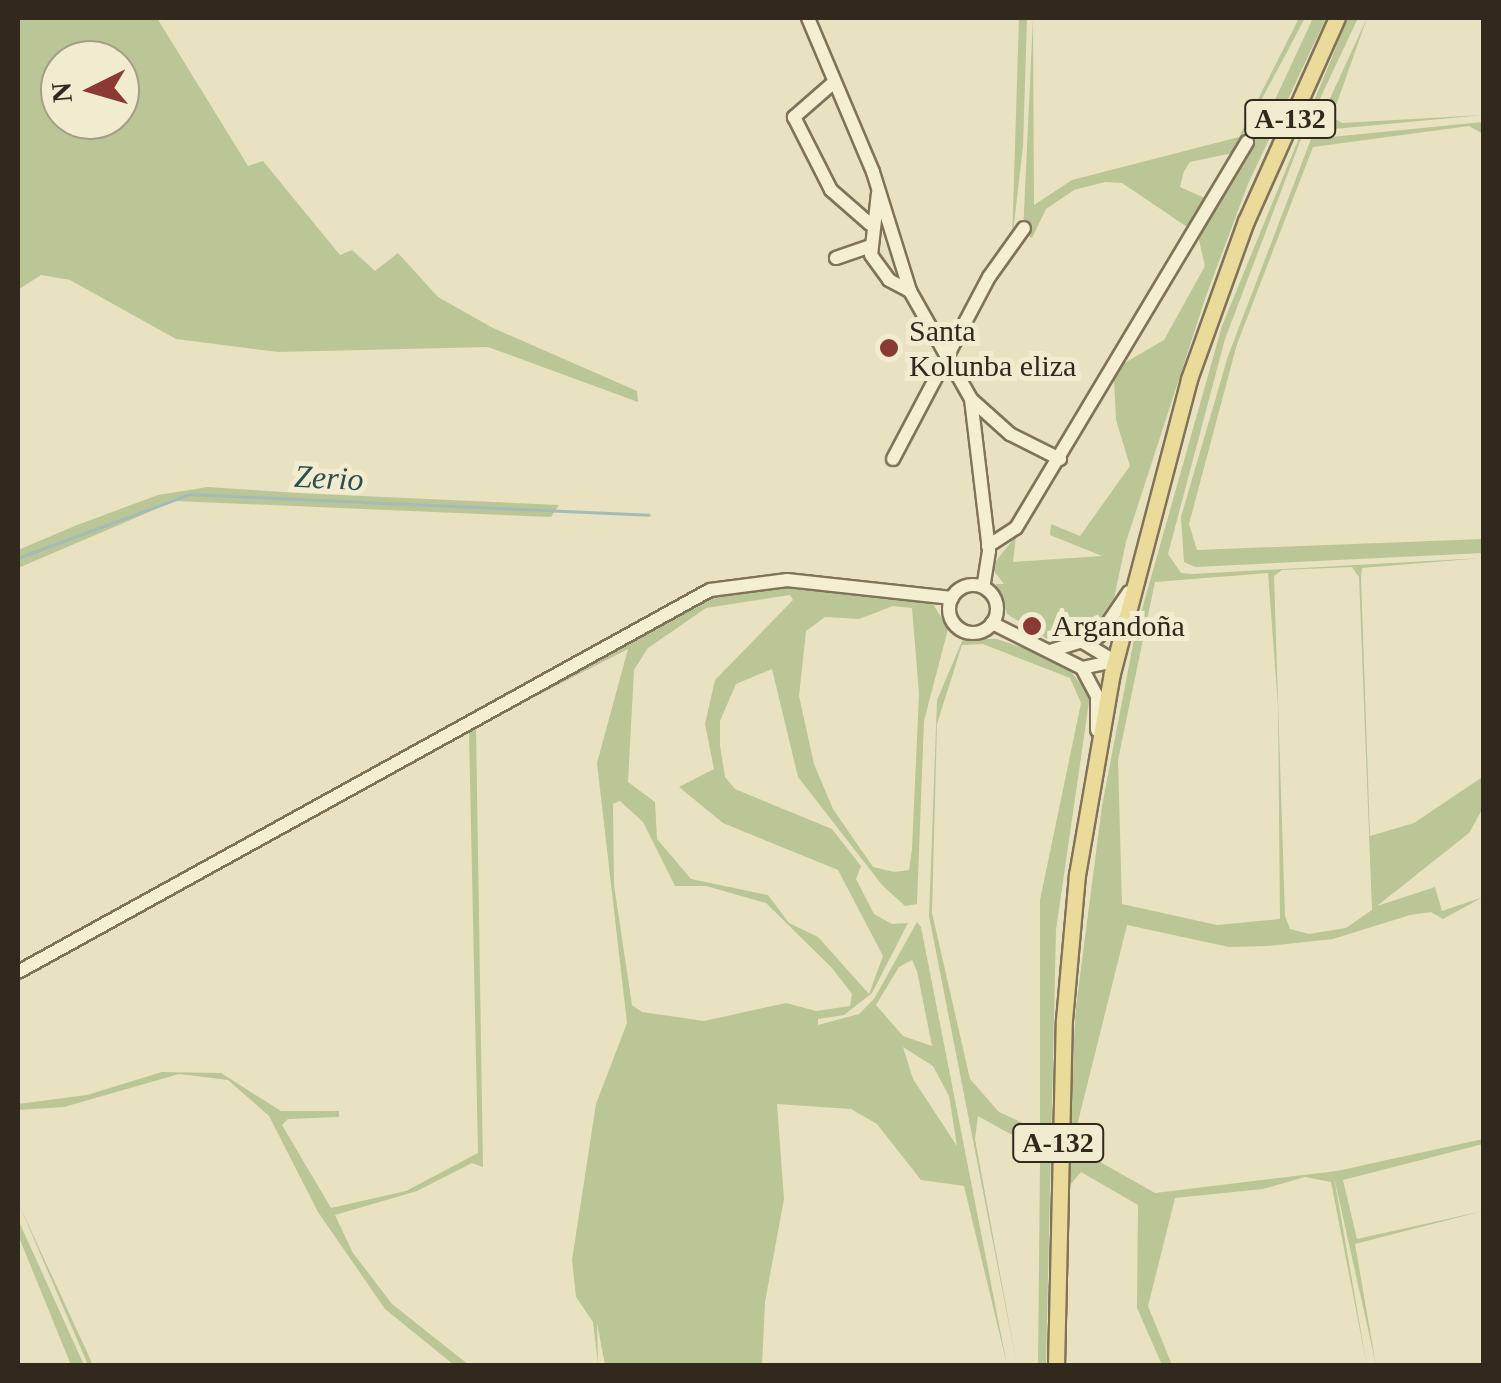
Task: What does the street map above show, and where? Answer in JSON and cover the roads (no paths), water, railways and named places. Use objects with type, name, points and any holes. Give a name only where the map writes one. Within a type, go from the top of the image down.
[{"type":"main road","name":"A-132","points":[[1056,1366],[1064,1020],[1097,750],[1114,661],[1129,592],[1215,306],[1337,18]]},
{"type":"street","points":[[808,18],[880,190],[910,291],[971,399],[988,546],[983,587]]},
{"type":"street","points":[[833,83],[794,117],[830,190],[870,224]]},
{"type":"street","points":[[988,546],[1008,539],[1060,459],[1247,142]]},
{"type":"street","points":[[880,190],[870,224],[870,246],[889,280],[910,291]]},
{"type":"street","points":[[892,459],[950,358],[989,278],[1024,228]]},
{"type":"street","points":[[836,258],[870,246]]},
{"type":"street","points":[[971,399],[1010,434],[1060,459]]},
{"type":"street","points":[[18,972],[710,590],[787,580],[952,598]]},
{"type":"street","points":[[966,586],[983,587],[996,600],[992,624],[980,632],[959,628],[950,614],[952,598],[966,586]]},
{"type":"street","points":[[1053,650],[1084,643],[1114,620],[1129,592]]},
{"type":"street","points":[[992,624],[1053,650],[1082,668],[1097,696],[1097,750]]},
{"type":"street","points":[[1084,643],[1114,661]]},
{"type":"street","points":[[1082,668],[1114,661]]},
{"type":"waterway","name":"Zerio","points":[[18,558],[190,494],[649,515]]},
{"type":"place","name":"Santa Kolunba eliza","points":[[889,348]]},
{"type":"place","name":"Argandoña","points":[[1032,626]]}]
